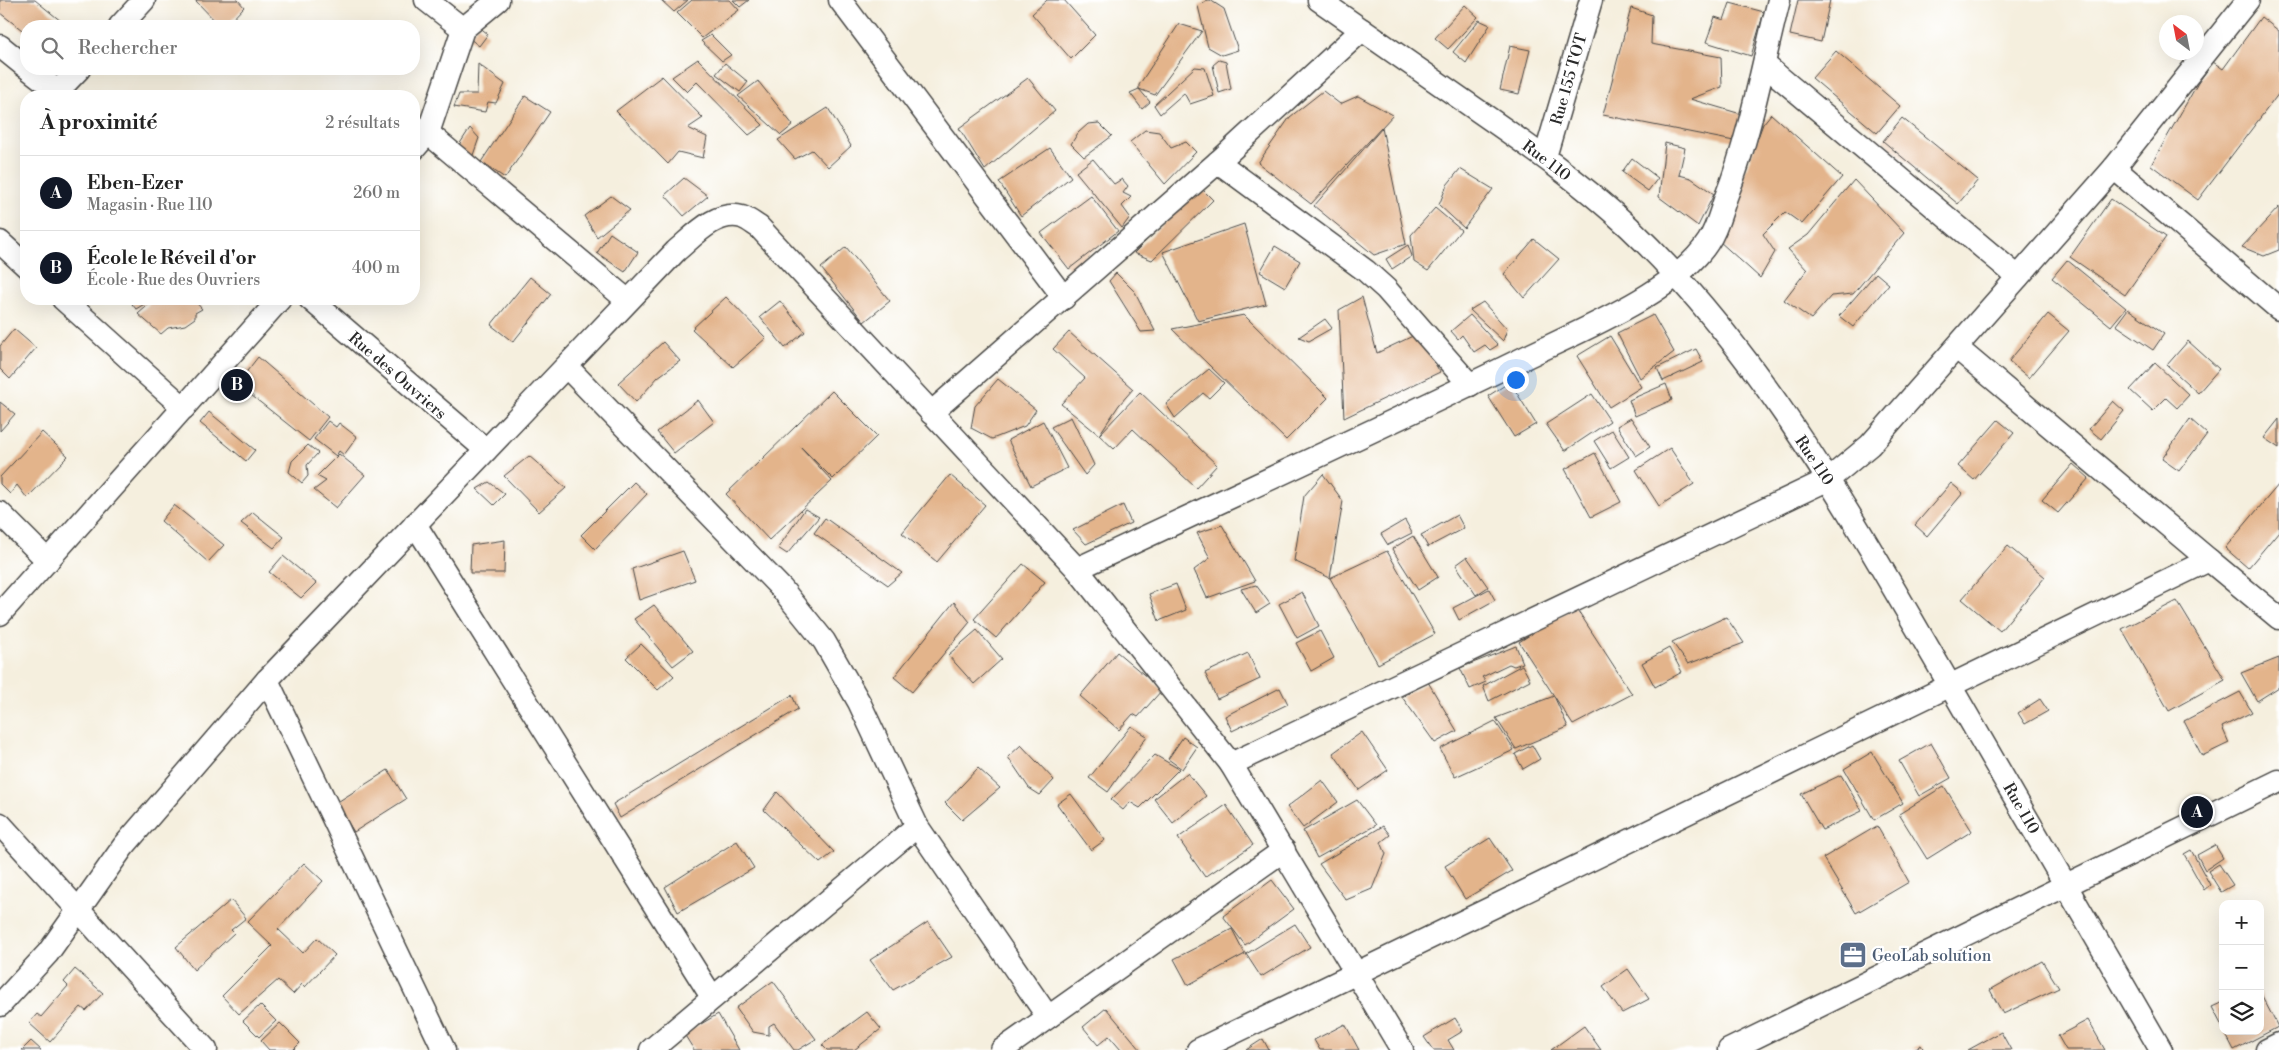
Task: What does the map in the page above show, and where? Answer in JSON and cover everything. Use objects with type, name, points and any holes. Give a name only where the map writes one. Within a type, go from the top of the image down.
[{"type":"street","points":[[126,20],[144,0]]},
{"type":"street","points":[[426,0],[463,29]]},
{"type":"street","points":[[498,0],[463,29],[421,141],[627,300]]},
{"type":"street","points":[[840,0],[1064,298]]},
{"type":"street","name":"Rue 110","points":[[1318,0],[1545,158],[1629,227],[1676,276],[1711,317],[1761,382],[1829,479],[2067,885],[2161,1050]]},
{"type":"street","name":"Rue 155 TOT","points":[[1545,158],[1591,0]]},
{"type":"street","points":[[1077,569],[1470,385],[1621,310],[1649,295],[1676,276],[1702,252],[1710,240],[1740,161],[1765,66],[1779,0]]},
{"type":"street","points":[[1231,764],[1829,479],[1870,445],[1957,348],[2114,168],[2248,0]]},
{"type":"street","points":[[931,413],[1218,162],[1362,30]]},
{"type":"street","points":[[0,46],[20,62]]},
{"type":"street","points":[[1765,66],[2018,277]]},
{"type":"street","points":[[37,75],[56,90]]},
{"type":"street","points":[[64,90],[75,75]]},
{"type":"street","points":[[1218,162],[1373,277],[1386,289],[1470,385]]},
{"type":"street","points":[[2114,168],[2279,309]]},
{"type":"street","points":[[0,1005],[48,953],[124,847],[267,680],[567,367],[627,300],[676,251],[708,224],[728,216],[743,217],[759,227],[1077,569],[1231,764],[1402,1050]]},
{"type":"street","points":[[0,242],[20,260]]},
{"type":"street","points":[[70,305],[184,408]]},
{"type":"street","points":[[0,614],[275,305]]},
{"type":"street","name":"Rue des Ouvriers","points":[[317,305],[486,450]]},
{"type":"street","points":[[1957,348],[2279,618]]},
{"type":"street","points":[[567,367],[782,589],[824,641],[859,702],[917,826],[1048,1017]]},
{"type":"street","points":[[0,514],[48,561]]},
{"type":"street","points":[[415,524],[712,997]]},
{"type":"street","points":[[1198,1050],[2209,560]]},
{"type":"street","points":[[267,680],[444,1050]]},
{"type":"street","points":[[1729,1050],[2279,781]]},
{"type":"street","points":[[0,824],[206,1050]]},
{"type":"street","points":[[651,1050],[917,826]]},
{"type":"street","points":[[1002,1050],[1284,850]]},
{"type":"street","points":[[2267,1050],[2279,1044]]},
{"type":"building","points":[[0,0],[35,0],[60,20],[20,20],[20,28],[0,13]]},
{"type":"building","points":[[195,0],[238,0],[244,7],[232,20],[214,20]]},
{"type":"building","points":[[661,0],[688,0],[674,12]]},
{"type":"building","points":[[692,0],[730,0],[739,10],[702,38],[677,13]]},
{"type":"building","points":[[733,0],[749,0],[740,7]]},
{"type":"building","points":[[1047,0],[1064,0],[1095,35],[1071,59],[1032,14]]},
{"type":"building","points":[[1207,0],[1224,9],[1238,50],[1222,55],[1208,47],[1198,6]]},
{"type":"building","points":[[1798,0],[1830,0],[1821,42],[1790,35]]},
{"type":"building","points":[[1730,3],[1764,12],[1751,56],[1706,42],[1715,17],[1724,20]]},
{"type":"building","points":[[1465,5],[1478,17],[1448,49],[1435,38]]},
{"type":"building","points":[[1631,8],[1652,15],[1651,44],[1721,57],[1722,87],[1690,99],[1741,114],[1739,142],[1603,115]]},
{"type":"building","points":[[2261,17],[2279,31],[2279,93],[2198,200],[2151,165],[2198,83],[2213,62],[2223,69]]},
{"type":"building","points":[[1479,20],[1490,25],[1466,63],[1453,52]]},
{"type":"building","points":[[1179,24],[1202,31],[1155,95],[1139,89],[1139,85]]},
{"type":"building","points":[[478,26],[488,34],[479,46],[469,38]]},
{"type":"building","points":[[711,35],[731,55],[722,61],[701,41]]},
{"type":"building","points":[[1510,46],[1530,50],[1519,94],[1500,90]]},
{"type":"building","points":[[1836,51],[1900,106],[1877,133],[1812,78]]},
{"type":"building","points":[[698,59],[763,125],[749,135],[697,82],[687,92],[672,77]]},
{"type":"building","points":[[1219,60],[1226,62],[1231,89],[1219,93],[1213,65]]},
{"type":"building","points":[[725,63],[748,82],[740,92],[716,74]]},
{"type":"building","points":[[478,64],[505,84],[496,103],[488,102],[485,112],[454,107],[459,94],[477,94]]},
{"type":"building","points":[[1195,67],[1205,68],[1214,96],[1190,104],[1184,93],[1160,114],[1154,105]]},
{"type":"building","points":[[662,76],[703,118],[688,128],[707,137],[703,158],[678,152],[668,164],[616,111]]},
{"type":"building","points":[[1028,78],[1055,111],[985,170],[959,128]]},
{"type":"building","points":[[758,81],[793,125],[781,135],[738,96]]},
{"type":"building","points":[[1139,89],[1150,102],[1142,109],[1130,93]]},
{"type":"building","points":[[1323,91],[1340,104],[1358,96],[1393,115],[1311,204],[1258,163],[1290,117]]},
{"type":"building","points":[[525,96],[550,112],[505,178],[481,162]]},
{"type":"building","points":[[828,108],[851,146],[828,167],[812,150],[795,159],[778,140]]},
{"type":"building","points":[[1771,114],[1842,177],[1802,224],[1785,212],[1763,234],[1775,252],[1760,278],[1719,241],[1763,124]]},
{"type":"building","points":[[1902,118],[1978,180],[1958,204],[1883,141]]},
{"type":"building","points":[[1099,123],[1112,136],[1084,157],[1071,144],[1078,133],[1088,124]]},
{"type":"building","points":[[470,128],[479,138],[472,158],[457,148]]},
{"type":"building","points":[[1382,128],[1406,244],[1374,255],[1314,206]]},
{"type":"building","points":[[1145,130],[1159,132],[1171,148],[1186,142],[1196,152],[1165,184],[1130,142]]},
{"type":"building","points":[[1665,143],[1685,148],[1679,175],[1691,178],[1714,194],[1698,226],[1659,197]]},
{"type":"building","points":[[1050,148],[1071,177],[1021,216],[999,182]]},
{"type":"building","points":[[1632,158],[1658,178],[1648,191],[1622,172]]},
{"type":"building","points":[[1093,159],[1114,184],[1122,179],[1128,186],[1123,193],[1131,197],[1122,206],[1130,217],[1122,228],[1076,172]]},
{"type":"building","points":[[1460,169],[1493,189],[1464,228],[1439,205],[1447,185]]},
{"type":"building","points":[[684,178],[708,196],[684,216],[665,195]]},
{"type":"building","points":[[1854,180],[1904,233],[1853,294],[1831,296],[1811,319],[1784,300],[1807,270],[1788,249],[1808,235]]},
{"type":"building","points":[[1200,187],[1213,200],[1152,260],[1134,253]]},
{"type":"building","points":[[611,196],[630,210],[597,237],[584,216]]},
{"type":"building","points":[[1091,196],[1118,231],[1069,269],[1041,233]]},
{"type":"building","points":[[2111,199],[2166,237],[2125,295],[2070,257]]},
{"type":"building","points":[[2279,207],[2279,250],[2264,256],[2242,247]]},
{"type":"building","points":[[1435,208],[1461,230],[1428,271],[1414,262],[1411,235]]},
{"type":"building","points":[[1244,224],[1266,304],[1198,321],[1163,252]]},
{"type":"building","points":[[610,233],[638,252],[625,272],[597,253]]},
{"type":"building","points":[[1534,239],[1559,259],[1524,298],[1504,274]]},
{"type":"building","points":[[1408,245],[1412,256],[1392,269],[1386,259]]},
{"type":"building","points":[[1275,246],[1300,261],[1285,287],[1260,272]]},
{"type":"building","points":[[846,247],[890,301],[864,322],[821,268]]},
{"type":"building","points":[[2067,260],[2126,308],[2111,326],[2052,278]]},
{"type":"building","points":[[1116,273],[1135,292],[1155,331],[1141,332],[1109,281]]},
{"type":"building","points":[[1876,273],[1889,284],[1853,327],[1839,316]]},
{"type":"building","points":[[530,277],[551,294],[513,342],[491,325]]},
{"type":"building","points":[[726,297],[766,338],[733,367],[692,329]]},
{"type":"building","points":[[1362,297],[1377,353],[1417,334],[1440,372],[1344,418],[1339,310]]},
{"type":"building","points":[[780,301],[805,332],[785,348],[760,317]]},
{"type":"building","points":[[1483,302],[1507,329],[1503,341],[1470,310]]},
{"type":"building","points":[[133,305],[143,305],[136,309]]},
{"type":"building","points":[[148,305],[198,305],[202,309],[195,313],[195,318],[185,325],[168,328],[161,334],[138,314]]},
{"type":"building","points":[[2128,309],[2164,334],[2153,350],[2116,325]]},
{"type":"building","points":[[2048,314],[2069,331],[2029,378],[2009,361]]},
{"type":"building","points":[[1244,315],[1328,398],[1286,440],[1172,329]]},
{"type":"building","points":[[1470,315],[1498,345],[1490,350],[1485,345],[1474,352],[1462,335],[1458,339],[1451,331]]},
{"type":"building","points":[[1653,315],[1674,352],[1640,378],[1617,333]]},
{"type":"building","points":[[1325,319],[1332,328],[1309,341],[1299,337]]},
{"type":"building","points":[[14,329],[36,348],[10,379],[0,369],[0,346]]},
{"type":"building","points":[[1069,332],[1133,389],[1119,405],[1099,435],[1061,404],[1085,378],[1053,349]]},
{"type":"building","points":[[1610,336],[1641,387],[1609,407],[1577,356]]},
{"type":"building","points":[[2188,341],[2219,369],[2198,393],[2167,365]]},
{"type":"building","points":[[663,342],[680,361],[658,377],[636,402],[618,383]]},
{"type":"building","points":[[1696,349],[1703,362],[1663,381],[1657,368]]},
{"type":"building","points":[[258,357],[328,417],[309,441],[237,384]]},
{"type":"building","points":[[2155,363],[2189,395],[2177,408],[2166,398],[2153,411],[2130,390]]},
{"type":"building","points":[[1209,369],[1224,383],[1209,398],[1203,393],[1175,418],[1166,404]]},
{"type":"building","points":[[998,379],[1036,410],[1025,426],[992,439],[971,428],[975,406]]},
{"type":"building","points":[[1510,382],[1536,424],[1514,437],[1488,396]]},
{"type":"building","points":[[1666,384],[1672,400],[1635,416],[1629,400]]},
{"type":"building","points":[[832,391],[877,436],[833,479],[800,446],[832,481],[769,540],[726,494]]},
{"type":"building","points":[[1140,392],[1217,465],[1196,488],[1133,429],[1114,449],[1099,435]]},
{"type":"building","points":[[1592,394],[1610,421],[1565,451],[1546,424]]},
{"type":"building","points":[[698,400],[714,422],[674,453],[657,432]]},
{"type":"building","points":[[2113,401],[2124,411],[2101,439],[2089,429]]},
{"type":"building","points":[[0,402],[15,414],[0,431]]},
{"type":"building","points":[[209,412],[255,450],[246,461],[200,423]]},
{"type":"building","points":[[1071,417],[1094,465],[1085,475],[1051,427]]},
{"type":"building","points":[[1631,418],[1650,447],[1636,456],[1617,426]]},
{"type":"building","points":[[2190,419],[2207,434],[2179,471],[2162,459]]},
{"type":"building","points":[[2279,419],[2279,448],[2264,438]]},
{"type":"building","points":[[1998,420],[2014,433],[1974,480],[1958,466]]},
{"type":"building","points":[[328,421],[336,427],[339,423],[357,437],[344,455],[339,451],[336,456],[314,439]]},
{"type":"building","points":[[1043,421],[1067,468],[1031,486],[1008,440]]},
{"type":"building","points":[[1612,430],[1629,457],[1611,468],[1594,441]]},
{"type":"building","points":[[42,432],[68,456],[27,498],[17,485],[10,494],[0,484],[0,477]]},
{"type":"building","points":[[308,445],[318,453],[307,465],[308,476],[302,483],[289,472],[292,461]]},
{"type":"building","points":[[1670,448],[1694,484],[1659,506],[1636,470]]},
{"type":"building","points":[[1595,453],[1621,502],[1591,517],[1565,469]]},
{"type":"building","points":[[339,454],[365,475],[336,508],[314,490],[326,481],[317,476]]},
{"type":"building","points":[[529,456],[566,488],[539,512],[504,476]]},
{"type":"building","points":[[2073,464],[2089,478],[2058,513],[2042,500]]},
{"type":"building","points":[[1323,474],[1343,501],[1330,578],[1294,561],[1304,496]]},
{"type":"building","points":[[950,475],[985,505],[937,562],[902,533]]},
{"type":"building","points":[[489,482],[505,494],[494,505],[477,489]]},
{"type":"building","points":[[634,482],[647,494],[595,549],[581,535]]},
{"type":"building","points":[[1951,483],[1963,493],[1927,536],[1915,525]]},
{"type":"building","points":[[2279,484],[2279,531],[2248,568],[2225,548]]},
{"type":"building","points":[[174,505],[224,545],[208,562],[161,521]]},
{"type":"building","points":[[1123,505],[1131,523],[1086,544],[1073,530]]},
{"type":"building","points":[[805,509],[819,517],[787,554],[778,548]]},
{"type":"building","points":[[253,512],[284,537],[274,548],[241,523]]},
{"type":"building","points":[[1457,515],[1464,528],[1428,547],[1421,535]]},
{"type":"building","points":[[825,518],[902,573],[888,585],[814,533]]},
{"type":"building","points":[[1405,520],[1412,533],[1388,545],[1381,534]]},
{"type":"building","points":[[1222,525],[1255,581],[1207,598],[1194,570],[1210,558],[1197,533]]},
{"type":"building","points":[[1413,536],[1438,577],[1418,590],[1392,549]]},
{"type":"building","points":[[505,540],[504,573],[470,573],[471,545]]},
{"type":"building","points":[[2008,546],[2045,577],[2000,631],[1962,599]]},
{"type":"building","points":[[683,551],[695,580],[639,600],[632,569]]},
{"type":"building","points":[[1387,551],[1435,634],[1378,664],[1330,578]]},
{"type":"building","points":[[283,556],[316,583],[301,598],[269,572]]},
{"type":"building","points":[[1467,557],[1488,587],[1476,595],[1456,565]]},
{"type":"building","points":[[1023,564],[1045,582],[996,638],[974,619]]},
{"type":"building","points":[[1176,584],[1186,610],[1159,621],[1149,594]]},
{"type":"building","points":[[1256,585],[1270,604],[1256,613],[1241,589]]},
{"type":"building","points":[[1489,589],[1495,600],[1459,620],[1453,608]]},
{"type":"building","points":[[1302,592],[1319,626],[1297,638],[1279,604]]},
{"type":"building","points":[[2177,601],[2225,680],[2169,711],[2122,629]]},
{"type":"building","points":[[954,602],[970,622],[912,692],[894,677]]},
{"type":"building","points":[[654,605],[693,651],[673,666],[634,619]]},
{"type":"building","points":[[1575,606],[1632,694],[1573,725],[1519,642]]},
{"type":"building","points":[[1726,617],[1744,643],[1688,664],[1672,642]]},
{"type":"building","points":[[977,630],[1002,659],[974,684],[948,655]]},
{"type":"building","points":[[1320,631],[1334,658],[1311,671],[1296,643]]},
{"type":"building","points":[[641,644],[674,676],[658,690],[626,658]]},
{"type":"building","points":[[1516,646],[1523,663],[1514,666],[1509,664],[1482,677],[1486,682],[1470,689],[1460,668]]},
{"type":"building","points":[[1669,648],[1682,672],[1655,687],[1642,663]]},
{"type":"building","points":[[1117,652],[1162,690],[1138,717],[1133,714],[1119,730],[1080,696]]},
{"type":"building","points":[[1248,653],[1260,679],[1217,699],[1205,673]]},
{"type":"building","points":[[2279,658],[2279,687],[2257,701],[2241,673]]},
{"type":"building","points":[[1522,665],[1530,680],[1489,701],[1483,686]]},
{"type":"building","points":[[1428,682],[1457,731],[1435,743],[1402,697]]},
{"type":"building","points":[[1280,688],[1288,704],[1232,731],[1225,716]]},
{"type":"building","points":[[2240,692],[2252,712],[2222,727],[2229,743],[2202,756],[2184,721]]},
{"type":"building","points":[[792,695],[798,709],[620,818],[613,804]]},
{"type":"building","points":[[1554,696],[1568,727],[1516,749],[1496,718]]},
{"type":"building","points":[[2040,699],[2048,711],[2025,724],[2018,713]]},
{"type":"building","points":[[1495,721],[1514,750],[1455,777],[1440,749]]},
{"type":"building","points":[[1131,726],[1147,736],[1108,792],[1089,778]]},
{"type":"building","points":[[1362,732],[1388,770],[1359,790],[1333,753]]},
{"type":"building","points":[[1183,737],[1197,747],[1182,769],[1168,759]]},
{"type":"building","points":[[1931,743],[1951,778],[1919,796],[1899,761]]},
{"type":"building","points":[[1021,745],[1054,780],[1040,795],[1029,788],[1008,757]]},
{"type":"building","points":[[1532,745],[1540,759],[1523,769],[1515,754]]},
{"type":"building","points":[[1872,752],[1903,803],[1874,820],[1844,769]]},
{"type":"building","points":[[1155,755],[1179,769],[1140,808],[1130,802],[1123,810],[1111,800]]},
{"type":"building","points":[[978,768],[1000,788],[962,820],[945,803]]},
{"type":"building","points":[[388,770],[406,799],[354,832],[336,803]]},
{"type":"building","points":[[1187,773],[1206,796],[1173,823],[1154,799]]},
{"type":"building","points":[[1841,775],[1862,811],[1822,830],[1801,794]]},
{"type":"building","points":[[1322,780],[1338,802],[1303,828],[1287,807]]},
{"type":"building","points":[[1944,786],[1972,831],[1927,859],[1899,814]]},
{"type":"building","points":[[777,792],[834,852],[820,863],[764,810]]},
{"type":"building","points":[[1071,794],[1105,840],[1091,850],[1057,804]]},
{"type":"building","points":[[1357,800],[1376,825],[1317,858],[1303,831]]},
{"type":"building","points":[[1226,805],[1253,845],[1205,877],[1178,838]]},
{"type":"building","points":[[1383,826],[1390,835],[1381,842],[1386,854],[1372,889],[1346,900],[1319,864]]},
{"type":"building","points":[[1877,826],[1909,882],[1856,913],[1823,858]]},
{"type":"building","points":[[1490,838],[1512,871],[1465,899],[1445,866]]},
{"type":"building","points":[[737,841],[754,868],[678,912],[665,887]]},
{"type":"building","points":[[2215,845],[2223,858],[2205,870],[2197,855]]},
{"type":"building","points":[[2191,850],[2210,885],[2204,890],[2184,854]]},
{"type":"building","points":[[304,863],[323,881],[278,929],[303,953],[317,938],[335,955],[305,987],[302,984],[293,994],[278,980],[239,1014],[222,996],[272,946],[247,922]]},
{"type":"building","points":[[2219,864],[2233,885],[2221,892],[2208,871]]},
{"type":"building","points":[[1272,880],[1294,909],[1245,945],[1223,916]]},
{"type":"building","points":[[231,900],[246,918],[231,930],[234,933],[194,970],[176,947]]},
{"type":"building","points":[[928,922],[952,957],[893,990],[870,960]]},
{"type":"building","points":[[1295,924],[1310,947],[1261,977],[1246,954]]},
{"type":"building","points":[[1232,929],[1245,954],[1188,985],[1174,959]]},
{"type":"building","points":[[2042,961],[2059,988],[2003,1014],[1990,990]]},
{"type":"building","points":[[75,969],[103,993],[86,1011],[81,1007],[50,1042],[29,1023],[37,1014],[41,1017],[68,986],[64,982]]},
{"type":"building","points":[[1628,969],[1649,999],[1622,1013],[1603,987]]},
{"type":"building","points":[[773,981],[816,1039],[798,1050],[794,1050],[774,1023],[769,1026],[769,1035],[753,1032],[736,1008]]},
{"type":"building","points":[[2264,1000],[2278,1027],[2264,1034]]},
{"type":"building","points":[[2219,1004],[2219,1020],[2212,1007]]},
{"type":"building","points":[[260,1005],[276,1021],[259,1037],[243,1021]]},
{"type":"building","points":[[1106,1008],[1141,1050],[1121,1050],[1109,1036],[1098,1045],[1083,1027]]},
{"type":"building","points":[[867,1012],[881,1029],[854,1050],[827,1050],[822,1045]]},
{"type":"building","points":[[718,1014],[739,1050],[694,1050],[684,1034]]},
{"type":"building","points":[[1455,1018],[1463,1031],[1448,1040],[1454,1050],[1433,1050],[1424,1037]]},
{"type":"building","points":[[2088,1020],[2105,1050],[2066,1050],[2058,1036]]},
{"type":"building","points":[[280,1023],[300,1043],[293,1050],[269,1050],[261,1041]]},
{"type":"building","points":[[1345,1024],[1359,1050],[1320,1050],[1314,1040]]},
{"type":"building","points":[[1584,1026],[1601,1050],[1551,1050]]},
{"type":"building","points":[[2001,1032],[2011,1050],[1968,1050]]},
{"type":"building","points":[[2226,1035],[2263,1035],[2234,1050]]},
{"type":"building","points":[[1263,1039],[1269,1050],[1246,1050]]},
{"type":"building","points":[[31,1041],[41,1050],[22,1050]]},
{"type":"building","points":[[1921,1045],[1924,1050],[1912,1050]]},
{"type":"place","name":"École le Réveil d'or","points":[[237,385]]},
{"type":"place","name":"Eben-Ezer","points":[[2197,812]]},
{"type":"place","name":"GeoLab solution","points":[[1853,955]]}]
